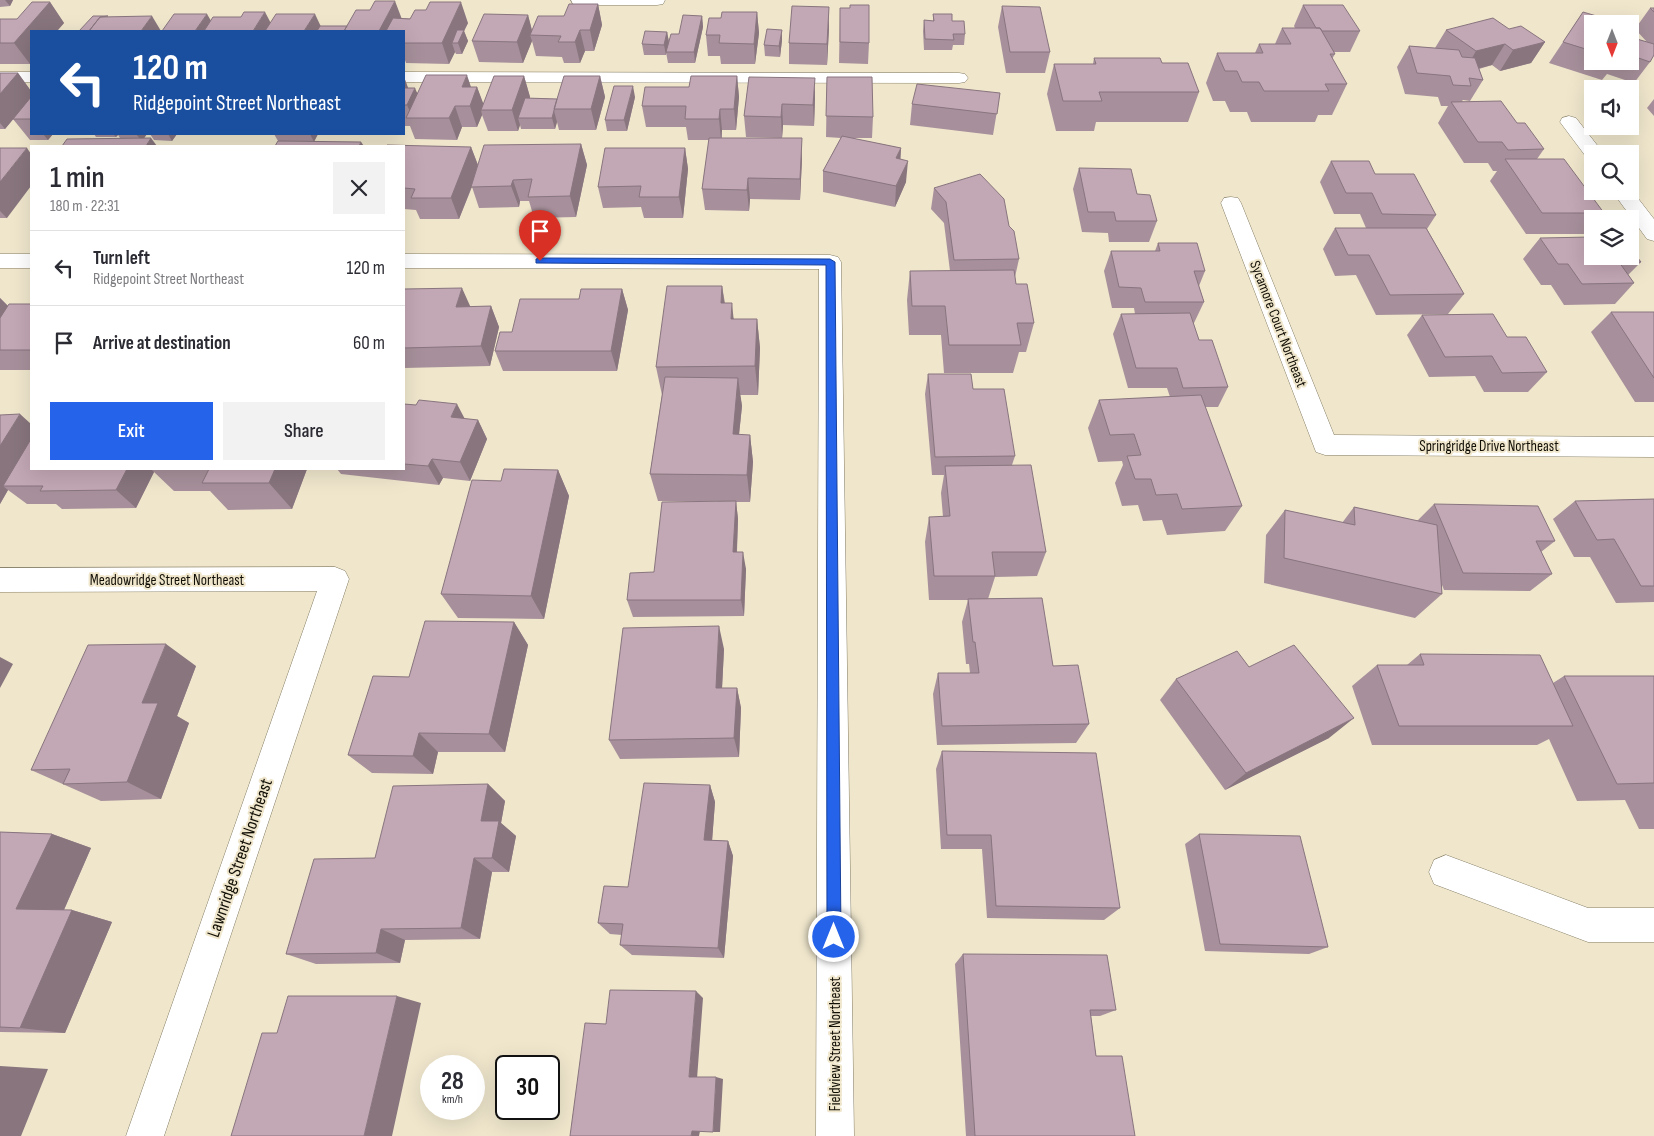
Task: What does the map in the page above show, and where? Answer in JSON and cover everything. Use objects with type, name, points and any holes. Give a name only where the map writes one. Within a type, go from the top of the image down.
[{"type":"street","points":[[579,0],[657,0]]},
{"type":"street","points":[[0,77],[30,77]]},
{"type":"street","points":[[405,77],[959,78]]},
{"type":"street","points":[[1570,122],[1587,145]]},
{"type":"street","points":[[1629,200],[1654,234]]},
{"type":"street","name":"Sycamore Court Northeast","points":[[1231,203],[1325,445]]},
{"type":"street","points":[[0,261],[30,261]]},
{"type":"street","name":"Fieldview Street Northeast","points":[[405,261],[830,262],[836,1136]]},
{"type":"street","name":"Springridge Drive Northeast","points":[[1325,445],[1654,447]]},
{"type":"street","name":"Meadowridge Street Northeast","points":[[0,580],[335,580]]},
{"type":"street","name":"Lawnridge Street Northeast","points":[[145,1136],[335,580]]},
{"type":"street","points":[[1446,872],[1588,926],[1654,925]]},
{"type":"building","points":[[375,1],[395,1],[380,30],[345,30],[356,10],[370,10]]},
{"type":"building","points":[[32,2],[50,2],[14,43],[0,43],[0,19],[17,19]]},
{"type":"building","points":[[430,2],[461,2],[442,43],[405,43],[405,30],[387,30],[393,18],[410,19],[415,10],[426,10]]},
{"type":"building","points":[[569,4],[598,4],[590,30],[580,30],[575,42],[558,42],[561,36],[530,35],[538,16],[564,16]]},
{"type":"building","points":[[850,5],[869,5],[869,43],[840,42],[840,8],[850,8]]},
{"type":"building","points":[[1303,5],[1343,5],[1360,31],[1322,31],[1320,28],[1316,28]]},
{"type":"building","points":[[792,6],[829,7],[827,44],[789,43]]},
{"type":"building","points":[[1002,6],[1040,7],[1050,52],[1010,52]]},
{"type":"building","points":[[244,12],[265,12],[254,30],[205,30],[213,17],[241,17]]},
{"type":"building","points":[[722,12],[757,12],[754,44],[719,43],[720,35],[706,35],[709,18],[721,18]]},
{"type":"building","points":[[1583,12],[1593,15],[1584,15],[1584,49],[1563,42]]},
{"type":"building","points":[[174,14],[207,14],[196,30],[163,30]]},
{"type":"building","points":[[276,14],[315,14],[305,30],[266,30]]},
{"type":"building","points":[[484,14],[528,15],[517,42],[472,41]]},
{"type":"building","points":[[933,14],[952,14],[952,21],[964,21],[965,34],[953,34],[954,40],[925,39],[924,20],[934,21]]},
{"type":"building","points":[[683,15],[702,16],[694,52],[666,52],[671,34],[679,34]]},
{"type":"building","points":[[93,16],[108,16],[100,17],[90,30],[80,30]]},
{"type":"building","points":[[152,16],[142,30],[90,30],[100,17]]},
{"type":"building","points":[[1493,18],[1509,29],[1521,26],[1545,42],[1513,50],[1505,44],[1476,51],[1446,30]]},
{"type":"building","points":[[320,26],[347,26],[345,30],[318,30]]},
{"type":"building","points":[[1282,28],[1320,28],[1335,54],[1330,54],[1347,84],[1325,84],[1329,91],[1264,91],[1259,82],[1242,82],[1237,71],[1225,71],[1217,53],[1263,53],[1259,44],[1291,44]]},
{"type":"building","points":[[767,29],[782,30],[779,46],[764,45]]},
{"type":"building","points":[[457,30],[464,30],[458,43],[452,43]]},
{"type":"building","points":[[645,31],[667,32],[664,45],[642,44]]},
{"type":"building","points":[[1639,40],[1654,44],[1654,55],[1650,62],[1639,58]]},
{"type":"building","points":[[1409,46],[1459,50],[1462,57],[1475,58],[1483,80],[1469,78],[1471,86],[1453,85],[1450,76],[1417,73]]},
{"type":"building","points":[[1094,58],[1160,58],[1162,63],[1188,63],[1199,92],[1099,92],[1102,101],[1063,101],[1054,64],[1096,64]]},
{"type":"building","points":[[0,73],[18,73],[0,94]]},
{"type":"building","points":[[426,75],[467,75],[462,87],[477,87],[470,106],[455,106],[449,118],[406,118]]},
{"type":"building","points":[[494,76],[524,76],[512,110],[481,110]]},
{"type":"building","points":[[564,76],[600,76],[591,109],[554,109]]},
{"type":"building","points":[[691,76],[737,76],[734,109],[720,109],[719,119],[685,119],[686,106],[642,106],[645,87],[689,87]]},
{"type":"building","points":[[749,77],[815,78],[813,105],[782,104],[781,117],[744,116]]},
{"type":"building","points":[[827,77],[872,77],[873,117],[826,116]]},
{"type":"building","points":[[917,84],[1000,93],[997,114],[912,104]]},
{"type":"building","points":[[614,86],[633,86],[624,120],[605,120]]},
{"type":"building","points":[[405,88],[415,88],[407,105],[405,105]]},
{"type":"building","points":[[30,98],[30,119],[13,119]]},
{"type":"building","points":[[525,98],[557,99],[552,118],[518,118]]},
{"type":"building","points":[[1501,101],[1517,123],[1525,123],[1544,149],[1508,150],[1502,142],[1478,142],[1451,102]]},
{"type":"building","points":[[842,136],[901,148],[896,158],[908,161],[896,186],[823,171]]},
{"type":"building","points":[[151,138],[147,145],[63,145],[67,139]]},
{"type":"building","points":[[709,138],[802,138],[800,179],[748,178],[747,190],[702,189]]},
{"type":"building","points":[[278,141],[361,142],[360,145],[276,145]]},
{"type":"building","points":[[581,144],[570,196],[528,197],[532,179],[513,180],[511,186],[471,187],[484,145]]},
{"type":"building","points":[[405,145],[471,147],[451,198],[411,198],[415,189],[405,188]]},
{"type":"building","points":[[0,148],[27,148],[0,182]]},
{"type":"building","points":[[605,148],[685,148],[679,197],[639,197],[641,186],[598,187]]},
{"type":"building","points":[[1505,159],[1564,159],[1584,186],[1584,200],[1594,200],[1602,210],[1584,210],[1584,213],[1542,213]]},
{"type":"building","points":[[1331,161],[1369,161],[1375,174],[1414,174],[1436,215],[1382,214],[1372,193],[1346,193]]},
{"type":"building","points":[[1079,168],[1131,169],[1137,194],[1150,195],[1157,221],[1116,221],[1114,212],[1088,212]]},
{"type":"building","points":[[980,174],[1004,199],[1009,226],[1014,231],[1019,259],[954,260],[946,202],[934,188]]},
{"type":"building","points":[[1335,228],[1426,228],[1464,294],[1390,295],[1369,255],[1348,255]]},
{"type":"building","points":[[1584,237],[1584,265],[1621,265],[1634,283],[1582,284],[1568,264],[1558,264],[1540,238]]},
{"type":"building","points":[[1158,243],[1197,243],[1205,271],[1194,271],[1204,302],[1145,302],[1141,288],[1119,287],[1111,251],[1160,251]]},
{"type":"building","points":[[1014,270],[1016,284],[1027,284],[1034,323],[1017,323],[1021,345],[949,345],[945,306],[912,306],[910,271]]},
{"type":"building","points":[[667,286],[722,286],[721,303],[732,303],[731,319],[757,319],[755,366],[656,367]]},
{"type":"building","points":[[462,288],[456,307],[491,306],[481,346],[405,348],[405,289]]},
{"type":"building","points":[[581,289],[622,289],[611,351],[495,351],[500,332],[512,332],[520,299],[579,299]]},
{"type":"building","points":[[9,304],[30,304],[30,350],[0,350],[0,318]]},
{"type":"building","points":[[1611,312],[1654,312],[1654,378]]},
{"type":"building","points":[[1190,313],[1199,340],[1212,340],[1228,387],[1183,388],[1177,368],[1136,368],[1121,314]]},
{"type":"building","points":[[1493,314],[1507,337],[1526,337],[1547,372],[1502,373],[1492,356],[1445,357],[1422,315]]},
{"type":"building","points":[[928,374],[971,374],[973,389],[1004,389],[1015,456],[935,457]]},
{"type":"building","points":[[665,377],[738,378],[733,434],[750,435],[747,475],[650,474]]},
{"type":"building","points":[[1201,395],[1242,506],[1182,509],[1177,494],[1156,495],[1151,479],[1135,479],[1127,456],[1141,455],[1134,434],[1110,435],[1099,400]]},
{"type":"building","points":[[419,400],[457,404],[451,417],[478,420],[460,462],[432,459],[428,466],[405,464],[405,404],[416,405]]},
{"type":"building","points":[[20,414],[0,446],[0,415]]},
{"type":"building","points":[[30,441],[30,470],[126,470],[116,490],[40,491],[43,486],[3,486]]},
{"type":"building","points":[[1031,465],[1046,552],[992,552],[995,576],[934,576],[929,517],[950,516],[945,466]]},
{"type":"building","points":[[504,469],[558,470],[531,596],[441,594],[472,480],[501,481]]},
{"type":"building","points":[[208,470],[275,470],[269,483],[202,483]]},
{"type":"building","points":[[1654,499],[1654,586],[1641,586],[1614,539],[1597,540],[1575,501]]},
{"type":"building","points":[[736,501],[733,552],[743,552],[741,600],[627,600],[630,573],[654,572],[662,502]]},
{"type":"building","points":[[1434,504],[1538,506],[1555,541],[1536,541],[1552,574],[1463,573]]},
{"type":"building","points":[[1354,507],[1437,525],[1442,594],[1284,558],[1285,510],[1355,525]]},
{"type":"building","points":[[1042,598],[1053,666],[1078,665],[1089,724],[942,726],[938,673],[979,673],[968,599]]},
{"type":"building","points":[[425,621],[514,622],[489,734],[419,733],[413,756],[348,755],[373,676],[409,677]]},
{"type":"building","points":[[719,626],[716,688],[737,688],[734,738],[609,740],[623,628]]},
{"type":"building","points":[[166,644],[142,703],[158,703],[127,782],[63,784],[70,769],[31,770],[88,645]]},
{"type":"building","points":[[1294,645],[1354,718],[1246,773],[1176,679],[1237,651],[1249,667]]},
{"type":"building","points":[[1420,654],[1540,655],[1573,726],[1399,726],[1377,665],[1424,665]]},
{"type":"building","points":[[1564,676],[1654,676],[1654,783],[1617,784]]},
{"type":"building","points":[[942,751],[1096,753],[1120,908],[996,906],[991,835],[947,835]]},
{"type":"building","points":[[644,783],[710,785],[704,840],[728,841],[718,948],[620,945],[623,924],[598,923],[604,886],[628,887]]},
{"type":"building","points":[[488,784],[481,821],[499,821],[492,858],[474,858],[461,928],[381,929],[376,953],[286,954],[314,859],[375,858],[393,786]]},
{"type":"building","points":[[0,832],[52,834],[16,909],[72,910],[20,1028],[0,1027]]},
{"type":"building","points":[[1199,834],[1300,836],[1328,947],[1220,944]]},
{"type":"building","points":[[963,954],[1107,955],[1116,1010],[1090,1010],[1096,1056],[1122,1056],[1135,1136],[975,1136]]},
{"type":"building","points":[[610,990],[696,991],[689,1077],[716,1077],[713,1132],[692,1131],[691,1136],[570,1136],[585,1023],[606,1024]]},
{"type":"building","points":[[288,996],[397,996],[364,1136],[231,1136],[262,1033],[277,1033]]},
{"type":"route","points":[[540,261],[830,262],[834,937]]}]
